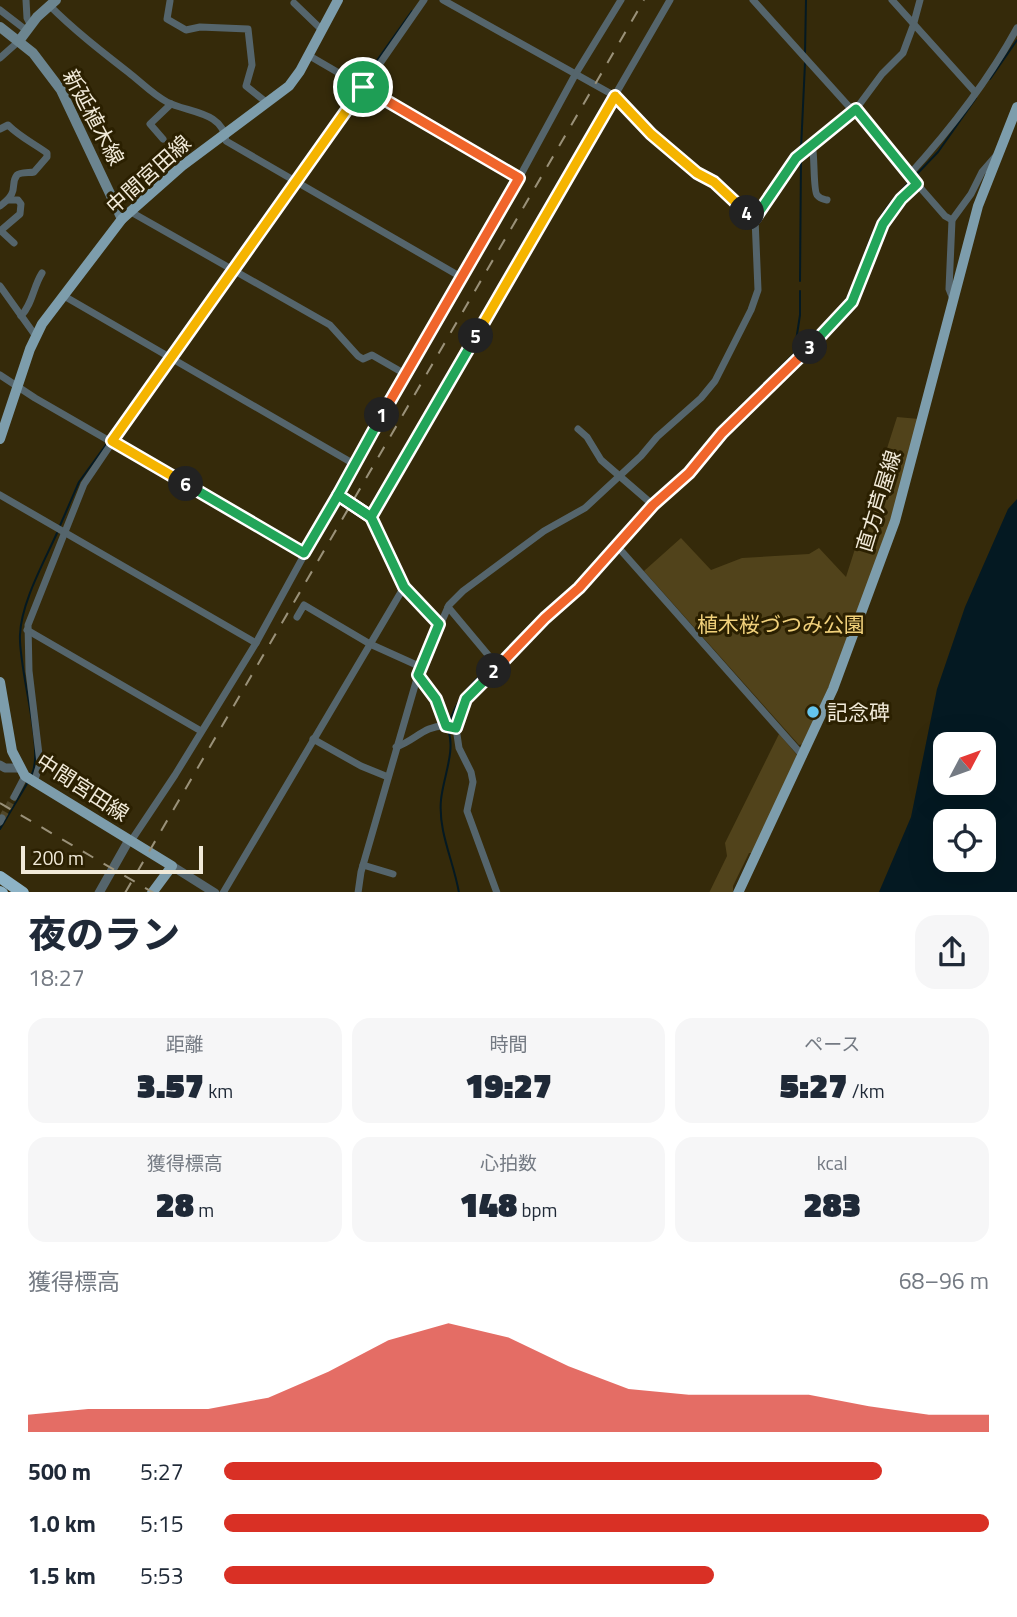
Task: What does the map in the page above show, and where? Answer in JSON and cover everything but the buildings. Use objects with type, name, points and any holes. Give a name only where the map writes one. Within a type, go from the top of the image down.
[{"type":"highway","points":[[0,877],[23,892]]},
{"type":"main road","name":"中間宮田線","points":[[0,439],[35,335],[42,324],[127,215],[183,166],[289,86],[338,0]]},
{"type":"main road","points":[[19,41],[28,27],[53,2]]},
{"type":"main road","name":"新延植木線","points":[[0,27],[19,41],[47,70],[61,90],[127,215]]},
{"type":"main road","name":"直方芦屋線","points":[[738,892],[803,757],[843,665],[895,521],[978,206],[1017,107]]},
{"type":"main road","name":"中間宮田線","points":[[0,682],[12,751],[26,775],[172,866]]},
{"type":"main road","points":[[152,892],[172,866]]},
{"type":"street","points":[[26,0],[28,27]]},
{"type":"street","points":[[13,797],[26,775],[40,763],[27,630],[83,484],[424,0]]},
{"type":"street","points":[[443,0],[615,96],[651,134],[697,173],[714,182],[755,218]]},
{"type":"street","points":[[99,892],[130,840],[176,775],[256,643],[405,374],[519,178],[575,75],[621,0]]},
{"type":"street","points":[[371,517],[670,0]]},
{"type":"street","points":[[753,0],[854,110],[945,216],[952,220]]},
{"type":"street","points":[[891,0],[975,92]]},
{"type":"street","points":[[358,892],[396,747],[420,671],[448,607],[463,591],[544,531],[585,508],[701,398],[715,381],[727,361],[758,290],[755,218],[796,158],[854,110],[903,52],[920,0]]},
{"type":"street","points":[[170,1],[167,19],[186,30],[200,27],[248,29],[253,65],[246,86],[266,102]]},
{"type":"street","points":[[53,2],[105,55],[158,97],[209,116],[225,133],[226,141],[461,277]]},
{"type":"street","points":[[295,3],[322,30]]},
{"type":"street","points":[[0,10],[28,27]]},
{"type":"street","points":[[496,892],[467,811],[473,782],[459,748],[456,728],[466,699],[545,618],[579,588],[653,505],[689,473],[722,433],[845,312],[858,290],[883,224],[1005,50],[1017,28]]},
{"type":"street","points":[[0,58],[19,41]]},
{"type":"street","points":[[308,55],[519,178]]},
{"type":"street","points":[[163,139],[150,124],[171,104]]},
{"type":"street","points":[[0,129],[8,125],[24,140],[47,153],[47,157],[34,172],[17,176],[14,192],[0,205]]},
{"type":"street","points":[[812,144],[815,156],[815,191],[818,197],[827,200]]},
{"type":"street","points":[[954,299],[949,289],[952,220],[971,194],[982,172],[996,156]]},
{"type":"street","points":[[8,200],[18,200],[21,204],[20,214],[0,231],[14,243]]},
{"type":"street","points":[[127,215],[330,326],[363,359],[372,355],[405,374]]},
{"type":"street","points":[[21,316],[30,305],[36,282],[42,273]]},
{"type":"street","points":[[0,286],[35,335]]},
{"type":"street","points":[[64,296],[354,464]]},
{"type":"street","points":[[0,375],[35,398],[304,553]]},
{"type":"street","points":[[578,429],[587,437],[601,460],[653,505]]},
{"type":"street","points":[[0,495],[256,643]]},
{"type":"street","points":[[338,495],[371,517],[404,587],[439,624]]},
{"type":"street","points":[[617,546],[803,757]]},
{"type":"street","points":[[223,892],[404,587]]},
{"type":"street","points":[[297,617],[304,605],[420,671],[436,699],[446,726]]},
{"type":"street","points":[[448,607],[499,668]]},
{"type":"street","points":[[27,630],[201,731]]},
{"type":"street","points":[[396,747],[435,726],[456,728]]},
{"type":"street","points":[[313,739],[361,766],[388,776]]},
{"type":"street","points":[[0,765],[26,775]]},
{"type":"street","points":[[363,865],[394,874]]},
{"type":"street","points":[[172,866],[215,892]]},
{"type":"green space","name":"植木桜づつみ公園","points":[[897,417],[919,419],[893,516],[840,661],[803,744],[799,745],[644,571],[681,538],[711,570],[742,558],[809,554],[819,548],[846,577]]},
{"type":"green space","points":[[779,734],[797,755],[753,853],[749,853],[733,886],[733,892],[709,892],[727,856],[725,843]]},
{"type":"water","points":[[1017,499],[1017,892],[879,892],[911,817],[937,689],[965,607],[1008,509]]},
{"type":"waterway","points":[[805,53],[806,0]]},
{"type":"waterway","points":[[361,83],[412,11]]},
{"type":"waterway","points":[[990,79],[1017,40]]},
{"type":"waterway","points":[[801,149],[805,63]]},
{"type":"waterway","points":[[295,177],[357,87]]},
{"type":"waterway","points":[[915,176],[938,152],[976,98]]},
{"type":"waterway","points":[[800,281],[801,156]]},
{"type":"waterway","points":[[651,500],[686,468],[719,428],[844,304],[880,218],[911,180]]},
{"type":"waterway","points":[[232,266],[291,182]]},
{"type":"waterway","points":[[794,354],[800,315],[800,291]]},
{"type":"waterway","points":[[59,528],[79,482],[108,442]]},
{"type":"waterway","points":[[496,661],[541,614],[571,589],[647,504]]},
{"type":"waterway","points":[[32,774],[35,746],[20,649],[21,623],[29,596],[57,533]]},
{"type":"waterway","points":[[449,724],[466,691],[492,665]]},
{"type":"waterway","points":[[448,730],[451,746],[442,791],[441,812],[459,892]]},
{"type":"waterway","points":[[0,829],[28,782]]},
{"type":"tunnel","points":[[2,818],[14,797]]},
{"type":"railway","points":[[126,892],[644,0]]},
{"type":"railway","points":[[0,803],[152,892]]},
{"type":"place","name":"記念碑","points":[[813,712]]},
{"type":"route","points":[[363,87],[112,441],[304,553],[338,495],[347,500],[371,517],[615,96],[651,134],[697,173],[714,182],[755,218],[796,158],[856,109],[917,184],[891,210],[883,224],[858,290],[845,312],[722,433],[689,473],[653,505],[579,588],[545,618],[499,668],[475,688],[461,709],[456,728],[446,726],[436,699],[418,675],[439,624],[404,587],[371,517],[338,495],[519,178],[363,87]]}]
